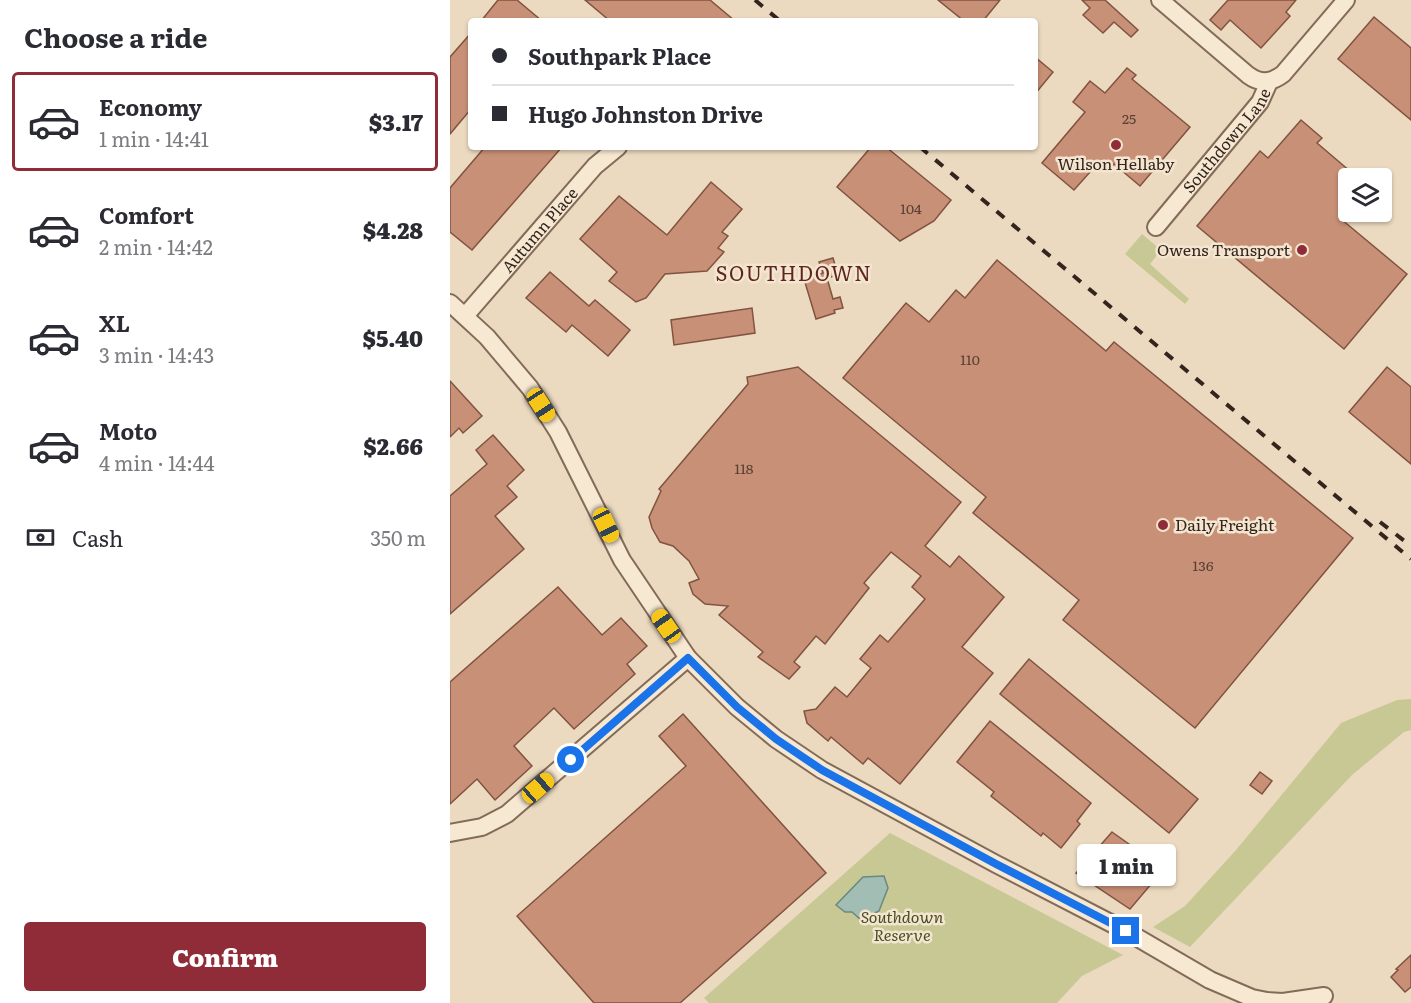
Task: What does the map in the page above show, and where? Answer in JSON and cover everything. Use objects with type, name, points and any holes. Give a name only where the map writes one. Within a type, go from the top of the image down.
[{"type":"street","points":[[1160,0],[1248,75],[1257,80],[1269,82]]},
{"type":"street","name":"Southdown Lane","points":[[1156,227],[1260,102],[1269,82],[1283,74],[1346,0]]},
{"type":"street","name":"Autumn Place","points":[[465,316],[595,166],[614,150]]},
{"type":"street","points":[[450,303],[465,316],[530,388],[552,423],[599,511],[622,560],[688,658],[745,713],[776,739],[822,770],[1126,931],[1210,980],[1252,998],[1267,1001],[1291,1002],[1324,996]]},
{"type":"street","points":[[450,833],[494,823],[507,814],[688,658]]},
{"type":"green space","points":[[1142,234],[1161,250],[1150,264],[1189,299],[1185,304],[1125,254]]},
{"type":"green space","points":[[1411,699],[1411,730],[1404,732],[1352,775],[1190,947],[1153,927],[1185,906],[1236,850],[1341,723],[1397,700]]},
{"type":"green space","name":"Southdown Reserve","points":[[890,833],[1123,955],[1082,976],[1057,1003],[709,1003],[704,998]]},
{"type":"shaded area","points":[[884,876],[888,888],[879,911],[861,920],[852,912],[845,912],[836,905],[863,877]]},
{"type":"building","points":[[498,0],[517,0],[538,18],[483,18]]},
{"type":"building","points":[[585,0],[710,0],[731,18],[606,18]]},
{"type":"building","points":[[938,0],[1000,0],[985,18],[960,18]]},
{"type":"building","points":[[1082,0],[1105,0],[1138,30],[1131,37],[1114,22],[1103,33],[1083,15],[1090,8]]},
{"type":"building","points":[[1228,0],[1296,0],[1286,12],[1290,16],[1261,48],[1230,20],[1221,30],[1210,20]]},
{"type":"building","points":[[1374,17],[1411,48],[1411,120],[1338,59]]},
{"type":"building","points":[[468,36],[468,113],[450,134],[450,57]]},
{"type":"building","points":[[1038,60],[1053,72],[1038,90]]},
{"type":"building","name":"Wilson Hellaby","points":[[1127,68],[1136,75],[1132,79],[1190,127],[1140,186],[1114,164],[1109,170],[1099,162],[1074,190],[1042,163],[1085,112],[1073,102],[1090,81],[1105,93]]},
{"type":"building","name":"Owens Transport","points":[[1301,120],[1322,138],[1317,143],[1346,168],[1338,168],[1338,222],[1345,222],[1407,274],[1344,349],[1197,226],[1260,151],[1268,158]]},
{"type":"building","points":[[482,150],[559,150],[472,250],[450,232],[450,188]]},
{"type":"building","points":[[868,150],[890,150],[951,200],[934,221],[900,241],[837,187]]},
{"type":"building","points":[[711,182],[742,209],[722,232],[728,236],[718,248],[724,252],[707,271],[665,274],[646,298],[636,302],[609,281],[617,272],[580,239],[619,196],[667,235]]},
{"type":"building","points":[[833,258],[838,275],[827,278],[833,299],[840,297],[843,308],[816,319],[804,279],[823,273],[819,262]]},
{"type":"building","name":"Daily Freight","points":[[997,260],[1106,351],[1114,342],[1353,538],[1195,728],[1063,620],[1079,600],[973,513],[986,497],[843,378],[906,303],[929,322],[956,290],[965,298]]},
{"type":"building","points":[[550,272],[589,306],[595,300],[630,330],[608,356],[572,325],[566,332],[526,298]]},
{"type":"building","points":[[752,308],[755,333],[674,345],[671,320]]},
{"type":"building","points":[[798,367],[961,502],[925,546],[950,567],[959,556],[1004,597],[962,647],[993,673],[900,784],[868,758],[863,764],[831,737],[828,741],[807,723],[804,711],[816,709],[835,687],[847,697],[871,668],[860,659],[880,635],[888,642],[925,599],[912,587],[921,576],[891,552],[864,583],[869,588],[825,644],[816,636],[794,662],[800,667],[789,679],[758,657],[763,652],[719,615],[728,606],[705,604],[693,594],[689,583],[699,579],[689,561],[673,546],[660,542],[649,517],[661,491],[659,489],[748,384],[747,377]]},
{"type":"building","points":[[1387,367],[1411,387],[1411,464],[1349,412]]},
{"type":"building","points":[[450,381],[482,416],[463,433],[459,428],[450,437]]},
{"type":"building","points":[[493,435],[524,470],[507,486],[517,497],[495,516],[524,549],[450,614],[450,496],[487,464],[476,450]]},
{"type":"building","points":[[558,587],[602,635],[621,618],[647,646],[627,664],[635,674],[574,729],[554,708],[514,746],[532,766],[495,800],[477,779],[450,804],[450,682]]},
{"type":"building","points":[[1029,659],[1198,799],[1169,833],[1000,694]]},
{"type":"building","points":[[683,714],[826,873],[680,1003],[594,1003],[517,916],[686,766],[659,736]]},
{"type":"building","points":[[990,721],[1091,803],[1077,821],[1080,824],[1061,848],[1043,833],[1041,836],[991,796],[994,792],[957,762]]},
{"type":"building","points":[[1260,772],[1272,781],[1262,794],[1250,785]]},
{"type":"building","points":[[1112,832],[1164,869],[1130,909],[1076,873]]},
{"type":"building","points":[[1411,955],[1411,987],[1405,992],[1391,977]]},
{"type":"railway","points":[[755,0],[776,18]]},
{"type":"railway","points":[[924,150],[1411,559]]},
{"type":"railway","points":[[1380,522],[1411,546]]},
{"type":"place","name":"Wilson Hellaby","points":[[1116,145]]},
{"type":"place","name":"Owens Transport","points":[[1302,250]]},
{"type":"place","name":"Daily Freight","points":[[1163,525]]},
{"type":"district","name":"SOUTHDOWN","points":[[794,274]]},
{"type":"route","points":[[571,760],[688,658],[737,707],[776,739],[822,770],[1126,931]]}]
